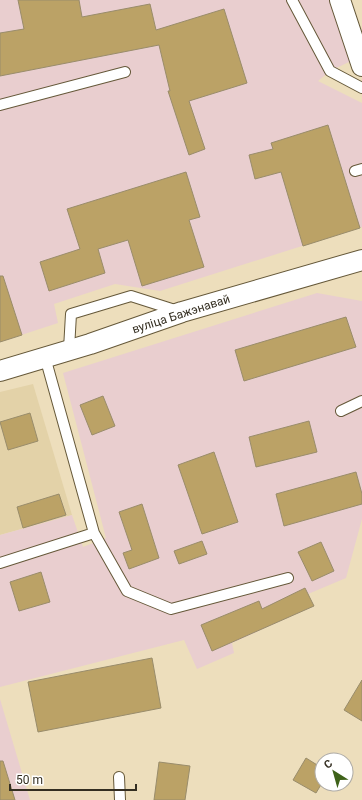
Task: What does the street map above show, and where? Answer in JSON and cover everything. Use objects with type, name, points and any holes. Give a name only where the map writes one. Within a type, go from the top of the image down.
[{"type":"street","points":[[340,0],[362,66]]},
{"type":"street","name":"вуліца Бажэнавай","points":[[0,371],[182,312],[362,260]]},
{"type":"lane","points":[[292,0],[330,71],[362,88]]},
{"type":"lane","points":[[0,105],[125,72]]},
{"type":"lane","points":[[69,349],[71,314],[131,296],[182,312]]},
{"type":"lane","points":[[45,357],[94,533],[127,591],[170,609],[288,578]]},
{"type":"lane","points":[[341,411],[362,401]]},
{"type":"lane","points":[[0,563],[94,533]]},
{"type":"lane","points":[[119,777],[120,800]]},
{"type":"shaded area","points":[[0,0],[330,0],[351,61],[330,71],[318,81],[362,103],[362,227],[160,291],[115,284],[54,304],[58,323],[0,342]]},
{"type":"shaded area","points":[[317,293],[362,301],[362,519],[346,578],[308,594],[314,606],[232,643],[234,653],[197,669],[184,640],[0,687],[0,535],[72,515],[83,547],[106,538],[63,373]]},
{"type":"shaded area","points":[[33,384],[72,515],[0,535],[0,392]]},
{"type":"shaded area","points":[[0,699],[30,800],[0,800]]},
{"type":"building","points":[[18,0],[79,0],[82,17],[150,4],[156,30],[224,9],[247,83],[189,101],[205,149],[189,155],[168,91],[170,91],[159,45],[0,76],[0,33],[24,29]]},
{"type":"building","points":[[328,125],[360,228],[303,246],[281,172],[255,179],[249,155],[273,149],[271,143]]},
{"type":"building","points":[[186,172],[200,217],[189,220],[204,267],[142,286],[128,240],[98,249],[105,273],[49,291],[40,262],[80,249],[67,209]]},
{"type":"building","points":[[0,276],[3,276],[22,335],[0,342]]},
{"type":"building","points":[[346,317],[356,347],[244,381],[235,350]]},
{"type":"building","points":[[103,396],[115,426],[92,435],[80,405]]},
{"type":"building","points":[[30,413],[38,441],[8,450],[0,422]]},
{"type":"building","points":[[309,421],[317,452],[256,467],[249,437]]},
{"type":"building","points":[[214,452],[238,522],[202,534],[178,465]]},
{"type":"building","points":[[356,472],[362,494],[362,504],[284,526],[276,494]]},
{"type":"building","points":[[59,494],[66,515],[23,528],[17,507]]},
{"type":"building","points":[[142,504],[159,558],[129,569],[123,553],[132,550],[119,512]]},
{"type":"building","points":[[202,541],[207,554],[179,564],[174,551]]},
{"type":"building","points":[[321,542],[334,571],[312,581],[298,552]]},
{"type":"building","points":[[41,572],[50,602],[19,611],[10,582]]},
{"type":"building","points":[[305,588],[314,606],[212,651],[201,625],[259,601],[262,609]]},
{"type":"building","points":[[152,658],[161,708],[38,732],[28,682]]},
{"type":"building","points":[[362,680],[362,721],[344,710]]},
{"type":"building","points":[[306,758],[314,763],[314,792],[293,780]]},
{"type":"building","points":[[0,761],[3,761],[15,800],[0,800]]},
{"type":"building","points":[[159,762],[190,766],[185,800],[154,800]]}]
